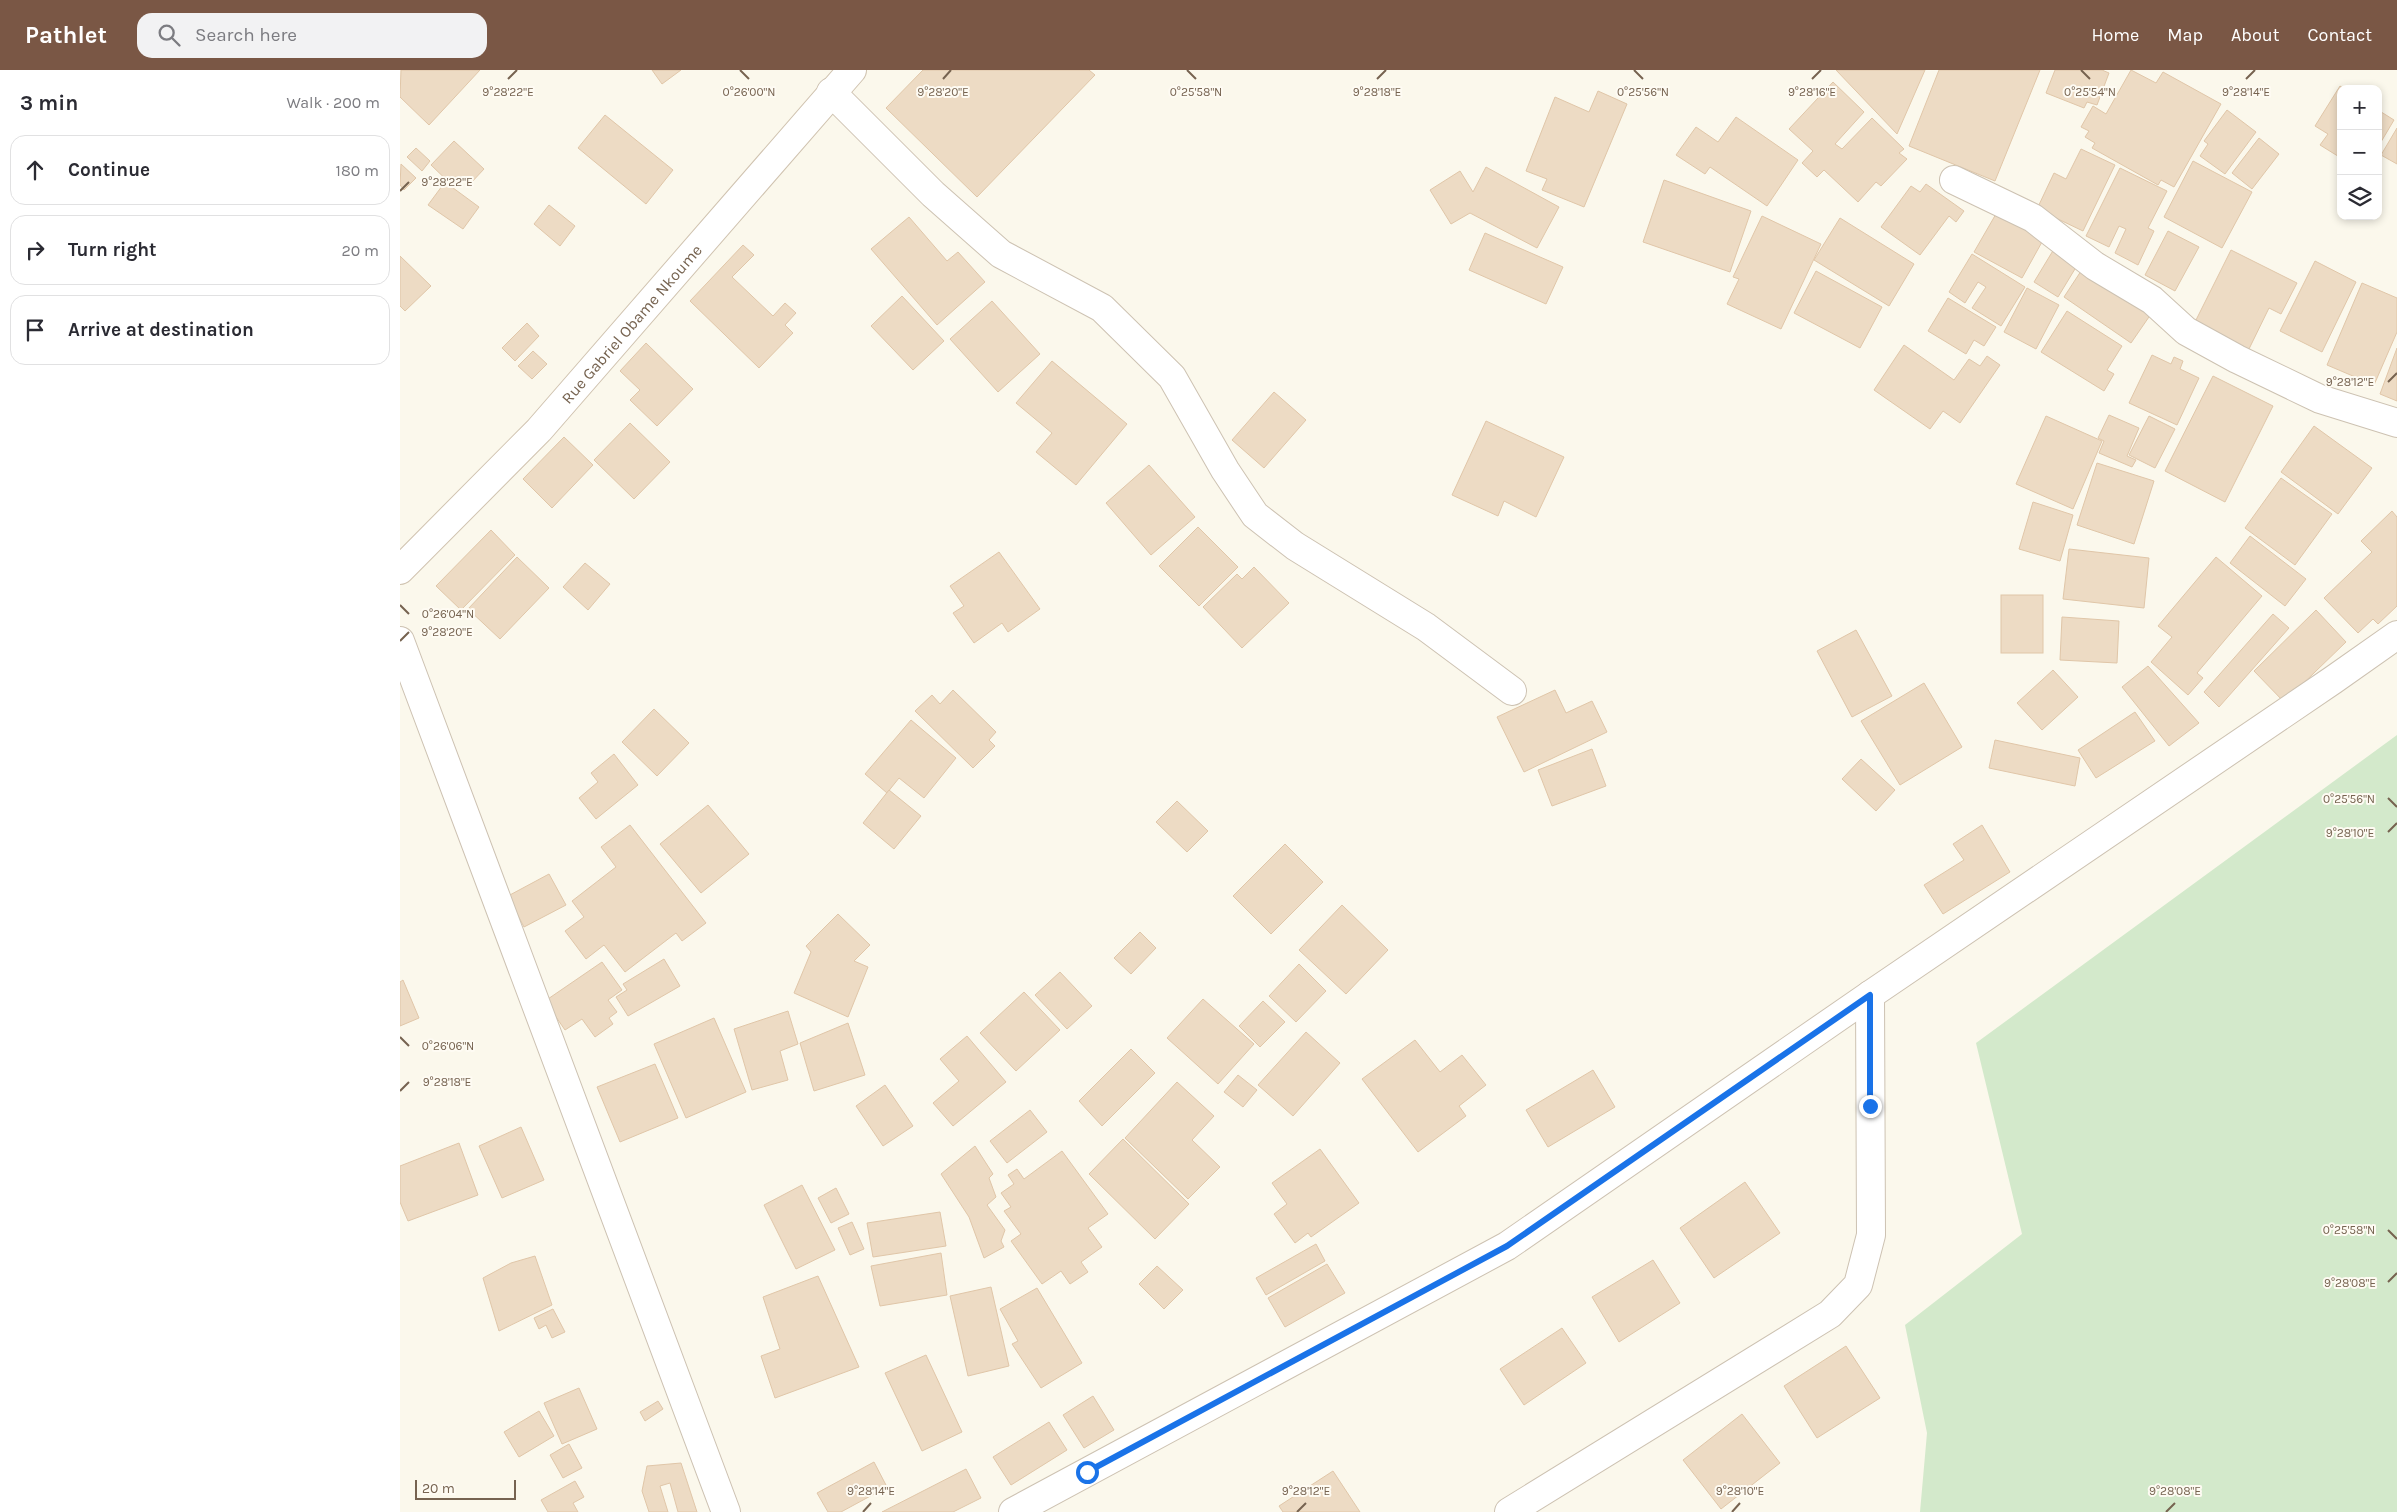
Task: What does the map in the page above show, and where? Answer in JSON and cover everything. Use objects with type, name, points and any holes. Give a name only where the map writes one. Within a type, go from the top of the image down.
[{"type":"street","name":"Rue Gabriel Obame Nkoume","points":[[400,570],[539,430],[852,70]]},
{"type":"street","points":[[831,92],[933,194],[1001,254],[1102,308],[1172,377],[1225,470],[1255,515],[1295,546],[1426,627],[1512,692]]},
{"type":"street","points":[[1954,180],[2033,218],[2095,266],[2152,300],[2186,331],[2237,359],[2320,399],[2397,423]]},
{"type":"street","points":[[1012,1512],[1507,1246],[2397,635]]},
{"type":"street","points":[[400,641],[726,1512]]},
{"type":"street","points":[[1509,1512],[1830,1314],[1858,1286],[1871,1235],[1870,995]]},
{"type":"green space","points":[[2397,735],[2397,1512],[1920,1512],[1927,1433],[1905,1325],[2022,1234],[1976,1043]]},
{"type":"building","points":[[401,70],[480,70],[429,125],[400,97]]},
{"type":"building","points":[[652,70],[681,70],[662,84]]},
{"type":"building","points":[[923,70],[1089,70],[1095,75],[977,197],[886,108]]},
{"type":"building","points":[[1836,70],[1925,70],[1897,134]]},
{"type":"building","points":[[1939,70],[2040,70],[1995,181],[1909,146]]},
{"type":"building","points":[[2055,70],[2102,70],[2109,73],[2097,105],[2087,102],[2084,108],[2046,93]]},
{"type":"building","points":[[2131,70],[2156,83],[2163,72],[2221,104],[2174,187],[2161,180],[2158,185],[2092,148],[2095,143],[2085,137],[2089,131],[2081,127],[2093,106],[2106,114]]},
{"type":"building","points":[[1833,82],[1864,112],[1835,144],[1842,149],[1872,118],[1904,149],[1899,153],[1907,159],[1881,186],[1876,182],[1858,202],[1824,170],[1817,177],[1802,163],[1813,151],[1789,129]]},
{"type":"building","points":[[1598,91],[1627,104],[1584,207],[1542,190],[1547,179],[1526,171],[1555,97],[1589,112]]},
{"type":"building","points":[[2337,91],[2337,156],[2320,145],[2328,134],[2315,126]]},
{"type":"building","points":[[2227,110],[2256,132],[2225,174],[2200,156],[2208,144],[2204,141]]},
{"type":"building","points":[[2382,112],[2394,120],[2382,140]]},
{"type":"building","points":[[605,115],[673,170],[646,204],[578,148]]},
{"type":"building","points":[[1736,117],[1798,160],[1767,206],[1710,167],[1705,174],[1676,155],[1696,127],[1718,142]]},
{"type":"building","points":[[2397,128],[2397,164],[2382,156]]},
{"type":"building","points":[[2259,138],[2279,154],[2252,189],[2232,173]]},
{"type":"building","points":[[454,141],[484,169],[470,184],[464,178],[455,188],[431,165]]},
{"type":"building","points":[[416,148],[430,161],[422,171],[407,157]]},
{"type":"building","points":[[2081,149],[2115,165],[2083,231],[2037,209],[2054,173],[2066,179]]},
{"type":"building","points":[[2193,161],[2252,192],[2222,248],[2164,217]]},
{"type":"building","points":[[401,164],[416,178],[404,190],[400,185]]},
{"type":"building","points":[[1486,167],[1559,207],[1537,248],[1470,213],[1451,224],[1430,190],[1460,171],[1473,192]]},
{"type":"building","points":[[2120,168],[2167,191],[2148,228],[2154,231],[2138,265],[2115,253],[2126,229],[2119,226],[2109,247],[2086,236]]},
{"type":"building","points":[[1664,180],[1751,211],[1730,272],[1643,242]]},
{"type":"building","points":[[445,182],[479,207],[463,229],[428,205]]},
{"type":"building","points":[[1926,184],[1964,211],[1956,222],[1949,216],[1920,255],[1881,227],[1911,186],[1920,192]]},
{"type":"building","points":[[549,205],[575,226],[560,246],[534,224]]},
{"type":"building","points":[[2000,207],[2047,233],[2022,278],[1974,252]]},
{"type":"building","points":[[1762,216],[1821,244],[1781,329],[1727,304],[1739,279],[1733,277]]},
{"type":"building","points":[[909,217],[947,261],[958,252],[985,282],[937,325],[871,249]]},
{"type":"building","points":[[1840,218],[1914,264],[1889,306],[1814,260]]},
{"type":"building","points":[[2168,231],[2199,247],[2175,291],[2145,275]]},
{"type":"building","points":[[1485,233],[1563,267],[1546,304],[1469,270]]},
{"type":"building","points":[[2057,244],[2081,259],[2058,297],[2034,282]]},
{"type":"building","points":[[743,245],[754,255],[732,277],[773,316],[785,303],[796,313],[785,325],[793,333],[759,368],[690,301]]},
{"type":"building","points":[[2231,250],[2297,283],[2281,314],[2269,308],[2248,351],[2194,324]]},
{"type":"building","points":[[1972,254],[2025,287],[2001,326],[1972,308],[1986,287],[1978,282],[1965,303],[1949,292]]},
{"type":"building","points":[[400,256],[431,286],[405,311],[400,306]]},
{"type":"building","points":[[2315,261],[2356,282],[2322,352],[2280,331]]},
{"type":"building","points":[[2083,268],[2151,314],[2131,343],[2064,297]]},
{"type":"building","points":[[1816,271],[1882,307],[1860,348],[1794,313]]},
{"type":"building","points":[[2362,283],[2397,298],[2397,332],[2374,385],[2327,365]]},
{"type":"building","points":[[2027,288],[2059,305],[2036,349],[2004,332]]},
{"type":"building","points":[[902,296],[944,341],[913,370],[871,326]]},
{"type":"building","points":[[1948,298],[1996,327],[1984,346],[1974,340],[1966,354],[1928,331]]},
{"type":"building","points":[[992,301],[1040,354],[998,392],[950,339]]},
{"type":"building","points":[[2067,311],[2122,346],[2107,370],[2114,374],[2104,391],[2041,352]]},
{"type":"building","points":[[527,323],[539,336],[515,361],[502,348]]},
{"type":"building","points":[[646,343],[693,389],[657,426],[630,400],[640,390],[620,371]]},
{"type":"building","points":[[1904,345],[1954,380],[1969,359],[1980,366],[1987,356],[2000,365],[1960,423],[1943,411],[1930,429],[1874,390]]},
{"type":"building","points":[[2397,348],[2397,401],[2380,394]]},
{"type":"building","points":[[533,351],[547,364],[532,379],[518,366]]},
{"type":"building","points":[[2152,355],[2171,364],[2174,357],[2183,361],[2180,369],[2199,378],[2177,425],[2129,403]]},
{"type":"building","points":[[1052,361],[1127,424],[1076,485],[1036,452],[1052,433],[1016,403]]},
{"type":"building","points":[[2213,376],[2273,406],[2225,502],[2165,471]]},
{"type":"building","points":[[1274,392],[1306,420],[1264,468],[1232,440]]},
{"type":"building","points":[[2109,415],[2139,428],[2127,456],[2136,460],[2132,467],[2099,453],[2104,441],[2098,438]]},
{"type":"building","points":[[2046,416],[2102,441],[2073,509],[2016,484]]},
{"type":"building","points":[[2149,416],[2175,429],[2155,468],[2129,455]]},
{"type":"building","points":[[1486,421],[1564,457],[1536,517],[1504,501],[1498,516],[1452,495]]},
{"type":"building","points":[[630,423],[670,462],[634,499],[594,460]]},
{"type":"building","points":[[2314,426],[2372,468],[2338,514],[2281,472]]},
{"type":"building","points":[[564,437],[593,465],[552,508],[523,479]]},
{"type":"building","points":[[2097,463],[2154,481],[2134,544],[2077,525]]},
{"type":"building","points":[[1149,465],[1195,517],[1151,555],[1106,503]]},
{"type":"building","points":[[2281,478],[2332,514],[2295,565],[2245,528]]},
{"type":"building","points":[[2033,502],[2073,515],[2060,561],[2019,549]]},
{"type":"building","points":[[2392,511],[2397,517],[2397,606],[2378,624],[2373,619],[2358,633],[2324,598],[2372,552],[2361,541]]},
{"type":"building","points":[[1198,527],[1238,567],[1199,606],[1159,566]]},
{"type":"building","points":[[491,530],[515,555],[461,610],[436,586]]},
{"type":"building","points":[[2250,536],[2306,579],[2285,606],[2230,563]]},
{"type":"building","points":[[2069,549],[2149,558],[2144,608],[2063,599]]},
{"type":"building","points":[[999,552],[1040,609],[1008,632],[1002,623],[974,643],[953,613],[964,606],[950,586]]},
{"type":"building","points":[[517,557],[549,588],[500,639],[468,609]]},
{"type":"building","points":[[2216,557],[2262,596],[2197,673],[2203,678],[2188,695],[2151,662],[2172,637],[2158,626]]},
{"type":"building","points":[[585,563],[610,584],[588,610],[563,587]]},
{"type":"building","points":[[1254,567],[1289,603],[1242,648],[1203,607],[1237,574],[1242,579]]},
{"type":"building","points":[[2001,595],[2043,595],[2043,653],[2001,653]]},
{"type":"building","points":[[2316,610],[2346,642],[2284,702],[2254,671]]},
{"type":"building","points":[[2273,614],[2289,628],[2219,707],[2204,692]]},
{"type":"building","points":[[2062,617],[2119,621],[2117,663],[2060,660]]},
{"type":"building","points":[[1856,630],[1892,696],[1852,717],[1817,651]]},
{"type":"building","points":[[2148,666],[2199,723],[2169,746],[2122,687]]},
{"type":"building","points":[[2053,670],[2078,697],[2042,730],[2017,703]]},
{"type":"building","points":[[1924,683],[1962,747],[1900,785],[1861,721]]},
{"type":"building","points":[[953,690],[996,732],[989,740],[995,746],[973,768],[915,711],[932,695],[940,704]]},
{"type":"building","points":[[1555,690],[1566,713],[1592,701],[1607,732],[1524,772],[1497,717]]},
{"type":"building","points":[[654,709],[689,743],[657,776],[622,742]]},
{"type":"building","points":[[2135,712],[2155,741],[2096,778],[2078,750]]},
{"type":"building","points":[[911,720],[956,758],[924,798],[899,778],[887,793],[865,774]]},
{"type":"building","points":[[1995,740],[2080,758],[2075,786],[1989,768]]},
{"type":"building","points":[[1592,749],[1606,786],[1552,806],[1538,770]]},
{"type":"building","points":[[614,754],[638,785],[596,819],[579,798],[598,782],[591,773]]},
{"type":"building","points":[[1861,759],[1895,790],[1876,811],[1842,779]]},
{"type":"building","points":[[889,790],[921,816],[894,849],[863,823]]},
{"type":"building","points":[[1177,801],[1208,831],[1187,852],[1156,822]]},
{"type":"building","points":[[708,805],[749,854],[701,893],[660,844]]},
{"type":"building","points":[[630,825],[706,923],[682,941],[676,933],[625,972],[604,945],[586,959],[565,931],[584,917],[572,901],[616,867],[601,847]]},
{"type":"building","points":[[1982,825],[2010,872],[1943,914],[1924,885],[1964,860],[1953,844]]},
{"type":"building","points":[[1285,844],[1323,882],[1271,934],[1233,896]]},
{"type":"building","points":[[549,874],[566,905],[524,927],[508,896]]},
{"type":"building","points":[[1342,905],[1388,950],[1346,994],[1299,950]]},
{"type":"building","points":[[838,914],[870,945],[854,961],[868,967],[848,1017],[794,993],[811,952],[806,946]]},
{"type":"building","points":[[1140,932],[1156,948],[1131,974],[1114,958]]},
{"type":"building","points":[[664,959],[680,986],[628,1016],[616,997],[627,990],[623,984]]},
{"type":"building","points":[[602,962],[622,990],[608,1000],[617,1012],[609,1018],[613,1024],[595,1037],[582,1019],[565,1030],[545,1001]]},
{"type":"building","points":[[1299,964],[1326,991],[1296,1022],[1269,996]]},
{"type":"building","points":[[1060,972],[1092,1006],[1067,1029],[1035,995]]},
{"type":"building","points":[[403,980],[419,1018],[400,1026],[400,982]]},
{"type":"building","points":[[1024,992],[1060,1030],[1016,1071],[980,1033]]},
{"type":"building","points":[[1203,999],[1254,1044],[1218,1084],[1167,1038]]},
{"type":"building","points":[[1263,1001],[1285,1022],[1260,1047],[1239,1026]]},
{"type":"building","points":[[788,1011],[798,1044],[780,1051],[788,1080],[752,1090],[734,1029]]},
{"type":"building","points":[[714,1018],[746,1092],[686,1118],[654,1044]]},
{"type":"building","points":[[848,1023],[865,1075],[814,1091],[800,1043]]},
{"type":"building","points":[[1306,1032],[1340,1063],[1293,1116],[1258,1085]]},
{"type":"building","points":[[967,1036],[1006,1082],[953,1126],[933,1103],[959,1081],[940,1059]]},
{"type":"building","points":[[1415,1040],[1440,1072],[1462,1055],[1486,1085],[1459,1106],[1466,1116],[1418,1152],[1362,1079]]},
{"type":"building","points":[[1131,1049],[1155,1073],[1102,1126],[1079,1101]]},
{"type":"building","points":[[655,1064],[678,1118],[620,1142],[597,1087]]},
{"type":"building","points":[[1593,1070],[1615,1107],[1548,1147],[1526,1110]]},
{"type":"building","points":[[1238,1075],[1257,1090],[1243,1107],[1224,1092]]},
{"type":"building","points":[[1177,1082],[1214,1116],[1192,1140],[1220,1167],[1188,1199],[1125,1138]]},
{"type":"building","points":[[885,1085],[913,1126],[883,1146],[856,1106]]},
{"type":"building","points":[[1030,1110],[1047,1132],[1007,1163],[990,1141]]},
{"type":"building","points":[[521,1127],[544,1180],[502,1198],[479,1146]]},
{"type":"building","points":[[1123,1139],[1189,1204],[1155,1239],[1089,1174]]},
{"type":"building","points":[[459,1143],[478,1195],[408,1221],[400,1202],[400,1166]]},
{"type":"building","points":[[975,1146],[993,1174],[989,1178],[996,1197],[987,1205],[1005,1230],[1001,1241],[1004,1247],[984,1258],[969,1217],[941,1174]]},
{"type":"building","points":[[1320,1149],[1359,1203],[1311,1237],[1308,1233],[1295,1243],[1274,1214],[1287,1204],[1272,1183]]},
{"type":"building","points":[[1062,1151],[1108,1214],[1088,1228],[1102,1247],[1081,1262],[1088,1272],[1070,1284],[1061,1271],[1042,1284],[1011,1241],[1021,1234],[1004,1211],[1011,1207],[1001,1193],[1014,1184],[1008,1175],[1017,1169],[1024,1179]]},
{"type":"building","points":[[1745,1182],[1780,1233],[1714,1278],[1680,1228]]},
{"type":"building","points":[[802,1185],[835,1250],[796,1269],[764,1205]]},
{"type":"building","points":[[836,1188],[849,1214],[831,1223],[818,1198]]},
{"type":"building","points":[[940,1212],[946,1246],[873,1257],[867,1223]]},
{"type":"building","points":[[852,1222],[864,1249],[850,1255],[838,1228]]},
{"type":"building","points":[[1316,1244],[1325,1261],[1266,1295],[1256,1278]]},
{"type":"building","points":[[941,1253],[947,1295],[880,1306],[871,1266]]},
{"type":"building","points":[[535,1256],[552,1305],[499,1331],[483,1278],[511,1263]]},
{"type":"building","points":[[1653,1260],[1680,1303],[1619,1342],[1592,1297]]},
{"type":"building","points":[[1327,1264],[1345,1293],[1285,1327],[1268,1298]]},
{"type":"building","points":[[1157,1266],[1183,1290],[1164,1309],[1139,1284]]},
{"type":"building","points":[[818,1276],[859,1367],[775,1398],[761,1356],[780,1349],[763,1297]]},
{"type":"building","points":[[991,1287],[1009,1366],[968,1376],[950,1296]]},
{"type":"building","points":[[1037,1288],[1082,1363],[1041,1388],[1012,1344],[1018,1341],[1000,1309]]},
{"type":"building","points":[[553,1309],[565,1332],[552,1338],[546,1325],[539,1329],[534,1318]]},
{"type":"building","points":[[1562,1328],[1586,1363],[1524,1405],[1500,1369]]},
{"type":"building","points":[[1846,1346],[1880,1398],[1817,1438],[1784,1386]]},
{"type":"building","points":[[926,1355],[962,1432],[922,1451],[885,1373]]},
{"type":"building","points":[[579,1388],[597,1429],[562,1444],[544,1403]]},
{"type":"building","points":[[1093,1396],[1114,1430],[1084,1448],[1063,1415]]},
{"type":"building","points":[[658,1401],[663,1409],[645,1421],[640,1412]]},
{"type":"building","points":[[539,1411],[554,1436],[519,1457],[504,1432]]},
{"type":"building","points":[[1742,1414],[1780,1463],[1721,1509],[1683,1460]]},
{"type":"building","points":[[1049,1422],[1067,1450],[1011,1485],[993,1457]]},
{"type":"building","points":[[569,1444],[582,1468],[563,1478],[550,1455]]},
{"type":"building","points":[[874,1462],[887,1487],[841,1512],[828,1512],[817,1493]]},
{"type":"building","points":[[681,1463],[697,1512],[678,1512],[670,1483],[660,1486],[668,1512],[649,1512],[642,1491],[647,1466]]},
{"type":"building","points":[[966,1469],[981,1498],[953,1512],[882,1512]]},
{"type":"building","points":[[1333,1471],[1360,1512],[1283,1512],[1279,1506]]},
{"type":"building","points":[[575,1481],[584,1497],[573,1503],[578,1512],[548,1512],[541,1500]]},
{"type":"route","points":[[1087,1472],[1507,1246],[1870,995],[1870,1106]]}]
